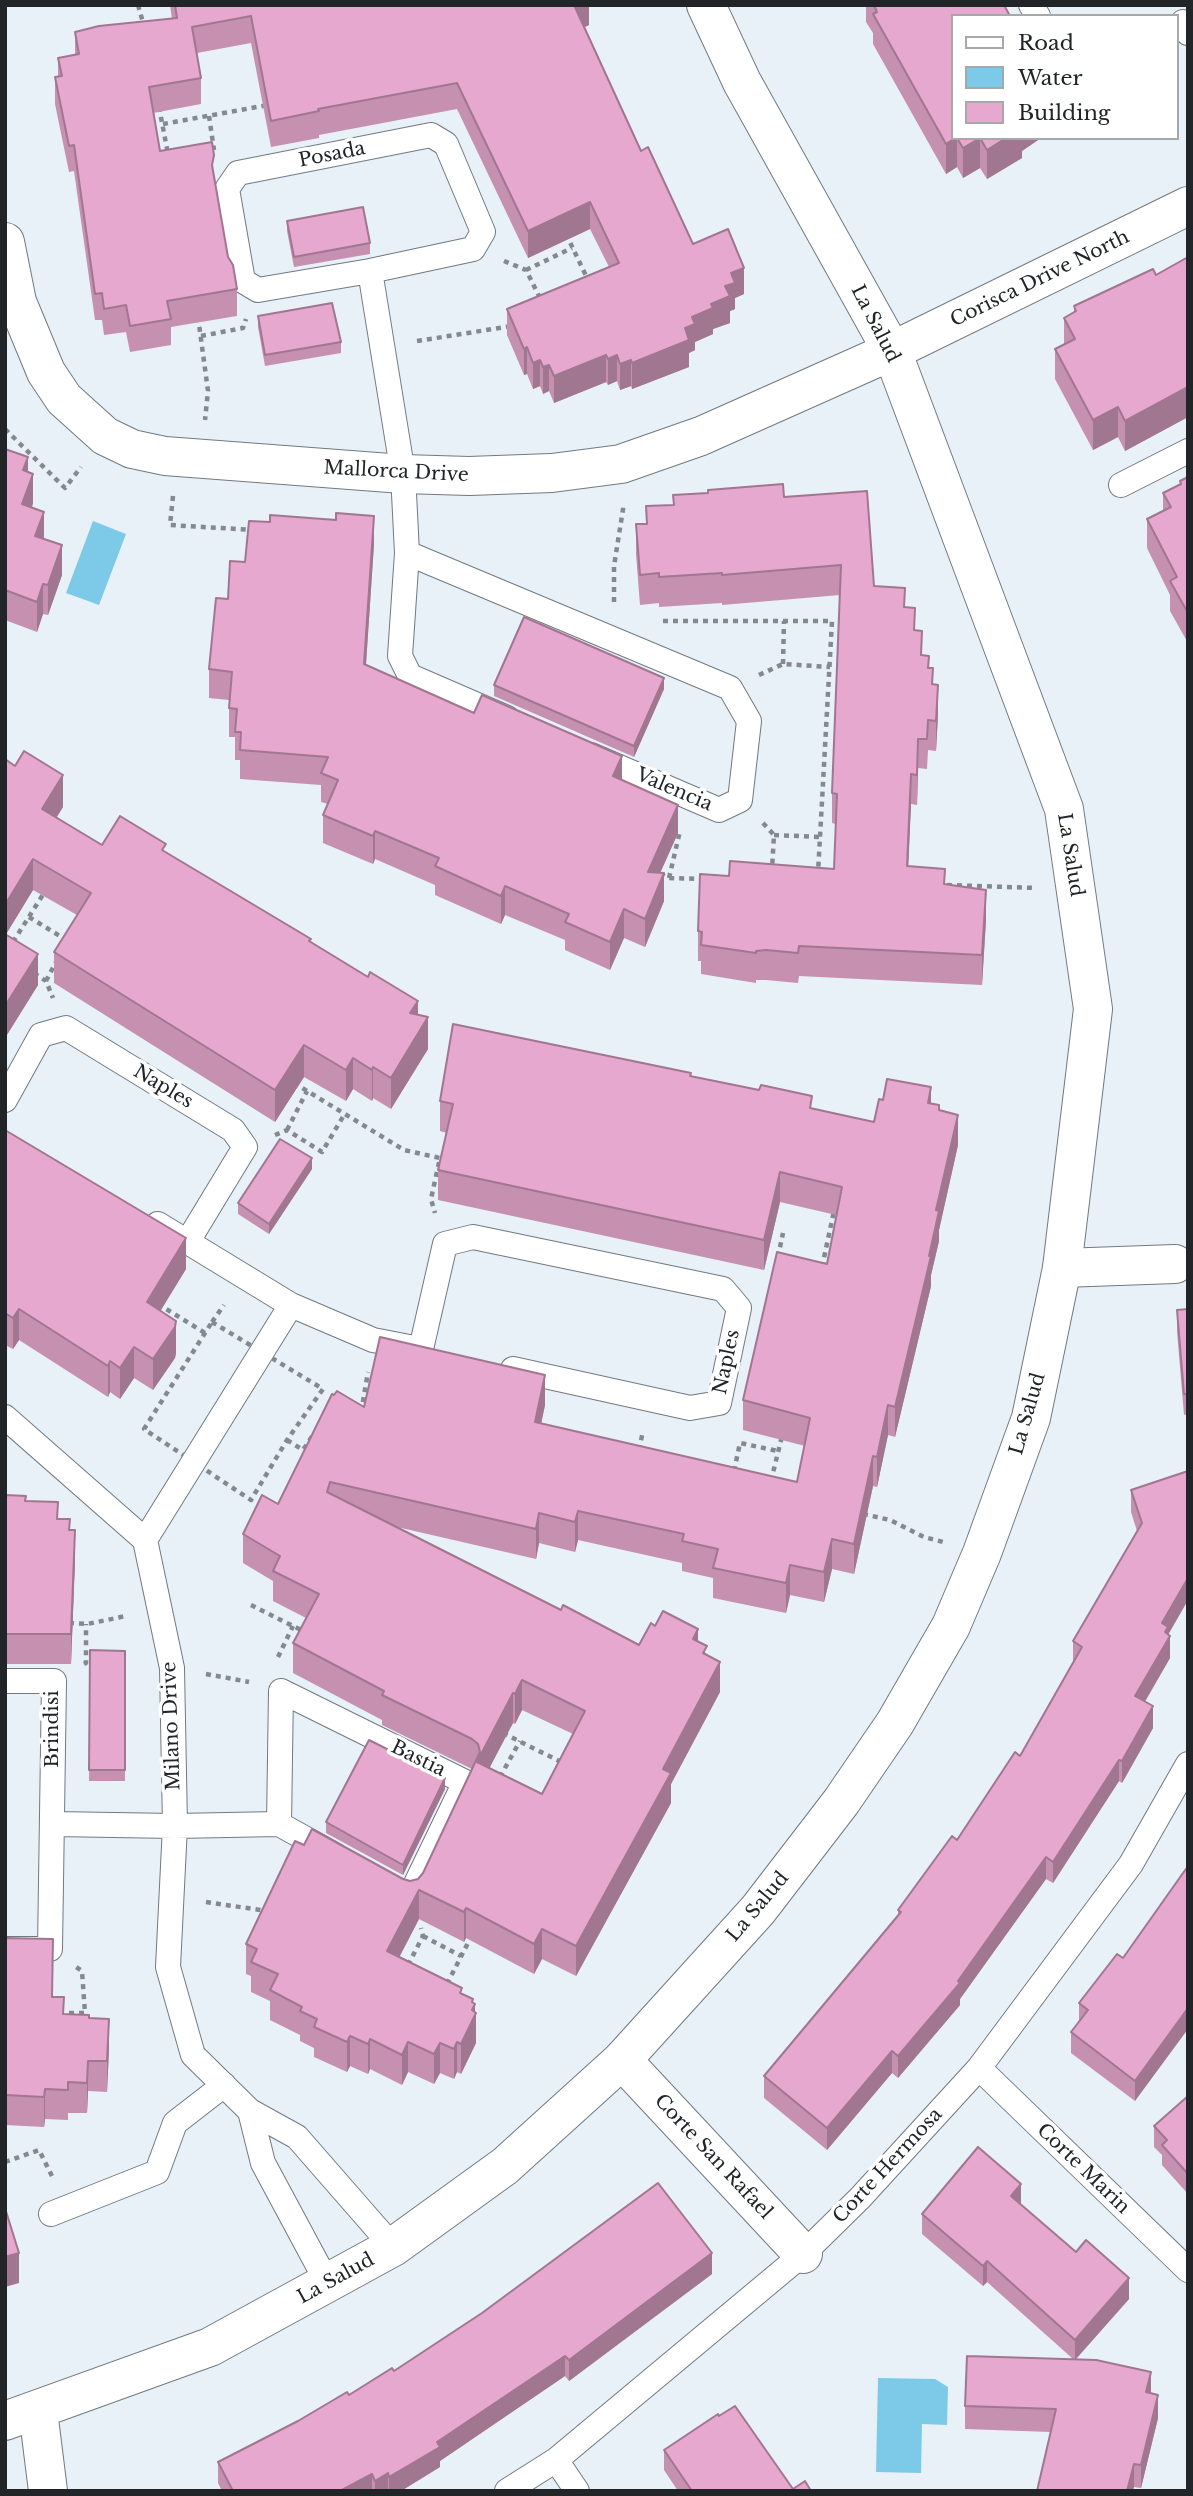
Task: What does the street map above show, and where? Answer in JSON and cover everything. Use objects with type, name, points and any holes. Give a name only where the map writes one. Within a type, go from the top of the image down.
[{"type":"street","name":"La Salud","points":[[22,2416],[211,2347],[393,2247],[505,2166],[622,2060],[758,1910],[833,1812],[895,1723],[951,1626],[982,1553],[1031,1418],[1062,1268],[1093,1009],[1064,809],[891,351],[742,82],[706,5]]},
{"type":"street","name":"Corisca Drive North","points":[[891,351],[1188,206]]},
{"type":"street","name":"Mallorca Drive","points":[[5,242],[17,302],[31,340],[46,372],[64,399],[106,436],[132,449],[165,456],[402,474],[469,476],[538,473],[621,464],[701,436],[891,351]]},
{"type":"street","points":[[1062,1268],[1181,1263]]},
{"type":"street","name":"Corte San Rafael","points":[[622,2060],[803,2254]]},
{"type":"street","points":[[22,2416],[48,2491]]},
{"type":"lane","name":"Posada","points":[[431,135],[446,144],[484,232],[474,249],[370,271],[258,290],[243,281],[227,189],[238,173],[431,135]]},
{"type":"lane","points":[[370,271],[402,474],[408,553],[400,656],[410,676],[530,728]]},
{"type":"lane","points":[[1121,485],[1188,451]]},
{"type":"lane","points":[[408,553],[730,688]]},
{"type":"lane","name":"Valencia","points":[[566,744],[719,810],[740,800],[749,721],[730,688]]},
{"type":"lane","points":[[5,1100],[41,1035],[66,1028]]},
{"type":"lane","name":"Naples","points":[[66,1028],[233,1130],[245,1147],[243,1151]]},
{"type":"lane","points":[[187,1241],[243,1151]]},
{"type":"lane","points":[[143,1216],[291,1305],[373,1340],[448,1355]]},
{"type":"lane","name":"Naples","points":[[445,1244],[473,1237],[723,1289],[739,1308],[719,1403],[690,1408],[487,1364]]},
{"type":"lane","points":[[421,1349],[445,1244]]},
{"type":"lane","points":[[5,1417],[145,1540],[291,1305]]},
{"type":"lane","name":"Milano Drive","points":[[145,1540],[172,1668],[175,1826],[168,1967],[193,2055],[250,2111],[297,2137],[393,2247]]},
{"type":"lane","name":"Brindisi","points":[[5,1681],[54,1681],[50,1949],[5,1949]]},
{"type":"lane","name":"Bastia","points":[[279,1824],[281,1691],[465,1782],[410,1896]]},
{"type":"lane","name":"Corte Hermosa","points":[[507,2491],[556,2460],[803,2254],[860,2198],[979,2068],[1131,1864],[1188,1764]]},
{"type":"lane","points":[[53,1824],[279,1824],[351,1863]]},
{"type":"lane","points":[[374,1876],[410,1896]]},
{"type":"lane","name":"Corte Marin","points":[[979,2068],[1188,2270]]},
{"type":"lane","points":[[60,2210],[157,2172],[176,2123],[224,2085]]},
{"type":"lane","points":[[250,2111],[263,2163],[328,2284]]},
{"type":"lane","points":[[556,2460],[577,2491]]},
{"type":"path","points":[[138,5],[145,32]]},
{"type":"path","points":[[158,98],[168,158]]},
{"type":"path","points":[[163,124],[272,104]]},
{"type":"path","points":[[561,224],[593,290]]},
{"type":"path","points":[[526,270],[572,248]]},
{"type":"path","points":[[474,249],[526,270],[542,301]]},
{"type":"path","points":[[197,310],[208,391],[201,459]]},
{"type":"path","points":[[382,347],[522,324]]},
{"type":"path","points":[[614,605],[614,566],[624,502],[621,464]]},
{"type":"path","points":[[640,650],[651,621],[832,621],[817,881]]},
{"type":"path","points":[[783,664],[784,621]]},
{"type":"path","points":[[730,688],[783,664],[830,667]]},
{"type":"path","points":[[669,878],[688,797]]},
{"type":"path","points":[[740,800],[774,835],[820,837]]},
{"type":"path","points":[[772,880],[774,835]]},
{"type":"path","points":[[657,872],[669,878],[708,879]]},
{"type":"path","points":[[11,945],[51,881]]},
{"type":"path","points":[[938,885],[1009,887]]},
{"type":"path","points":[[29,916],[78,948]]},
{"type":"path","points":[[46,981],[67,941]]},
{"type":"path","points":[[26,968],[46,981],[66,1028]]},
{"type":"path","points":[[283,1076],[404,1150],[440,1158],[431,1199],[445,1244]]},
{"type":"path","points":[[243,1151],[287,1129],[307,1091]]},
{"type":"path","points":[[287,1129],[322,1152],[344,1115]]},
{"type":"path","points":[[822,1269],[836,1205]]},
{"type":"path","points":[[778,1259],[783,1233]]},
{"type":"path","points":[[147,1297],[205,1333]]},
{"type":"path","points":[[212,1322],[323,1390],[287,1440],[251,1500],[144,1429],[205,1333],[212,1322]]},
{"type":"path","points":[[355,1413],[362,1407],[373,1340]]},
{"type":"path","points":[[362,1407],[375,1410]]},
{"type":"path","points":[[768,1493],[785,1425]]},
{"type":"path","points":[[287,1440],[303,1450],[316,1431]]},
{"type":"path","points":[[733,1474],[740,1443],[778,1451]]},
{"type":"path","points":[[863,1514],[890,1520],[924,1537]]},
{"type":"path","points":[[251,1605],[316,1638]]},
{"type":"path","points":[[59,1623],[88,1624],[160,1609]]},
{"type":"path","points":[[275,1662],[293,1626]]},
{"type":"path","points":[[172,1668],[251,1683]]},
{"type":"path","points":[[495,1729],[562,1763]]},
{"type":"path","points":[[463,1782],[498,1781],[520,1741]]},
{"type":"path","points":[[558,1770],[568,1751]]},
{"type":"path","points":[[410,1896],[423,1936],[461,1956]]},
{"type":"path","points":[[171,1903],[206,1901],[269,1911]]},
{"type":"path","points":[[442,1993],[473,1933]]},
{"type":"path","points":[[403,1975],[423,1936]]},
{"type":"path","points":[[58,2013],[85,2013]]},
{"type":"path","points":[[5,2162],[39,2150],[60,2210]]},
{"type":"water","points":[[93,521],[126,534],[99,605],[66,593]]},
{"type":"water","points":[[878,2378],[935,2379],[948,2387],[947,2425],[922,2424],[921,2473],[876,2472]]},
{"type":"building","points":[[175,5],[574,5],[641,151],[648,147],[693,244],[728,229],[744,268],[731,273],[735,283],[725,286],[730,296],[711,304],[713,308],[692,317],[695,324],[685,328],[689,340],[632,363],[631,360],[620,364],[617,355],[608,359],[606,355],[554,376],[549,365],[543,367],[540,360],[533,363],[507,309],[619,263],[590,202],[528,231],[457,83],[318,109],[319,111],[271,121],[251,16],[192,27],[201,78],[149,87],[160,151],[212,142],[212,165],[228,257],[233,265],[237,289],[167,301],[171,319],[130,326],[126,305],[104,309],[102,293],[95,294],[74,145],[69,146],[55,77],[62,76],[58,58],[79,54],[75,32],[99,26],[177,18]]},
{"type":"building","points":[[874,5],[1004,5],[1009,14],[951,14],[952,140],[946,144],[873,14],[877,12]]},
{"type":"building","points":[[958,140],[977,140],[963,148]]},
{"type":"building","points":[[981,140],[1003,140],[987,150]]},
{"type":"building","points":[[363,207],[370,243],[294,257],[287,221]]},
{"type":"building","points":[[1188,257],[1188,387],[1125,421],[1118,407],[1093,420],[1055,349],[1075,339],[1064,318],[1076,311],[1074,306],[1153,269],[1156,275]]},
{"type":"building","points":[[332,303],[341,342],[265,355],[258,316]]},
{"type":"building","points":[[5,449],[28,457],[23,470],[33,474],[22,504],[44,512],[35,536],[62,545],[48,585],[43,584],[37,602],[5,590]]},
{"type":"building","points":[[1188,477],[1188,613],[1170,581],[1177,577],[1147,519],[1171,507],[1163,493],[1181,484],[1180,481]]},
{"type":"building","points":[[783,484],[784,497],[867,491],[874,586],[905,588],[904,607],[915,608],[914,630],[922,631],[921,655],[929,656],[928,668],[933,668],[932,684],[938,685],[936,721],[928,720],[927,739],[918,739],[917,775],[911,774],[907,866],[945,869],[944,884],[986,890],[982,955],[799,946],[798,953],[766,950],[756,953],[701,945],[702,932],[698,931],[700,874],[729,876],[730,861],[834,869],[837,794],[832,793],[841,565],[722,575],[640,575],[636,524],[647,524],[646,506],[674,505],[673,495]]},
{"type":"building","points":[[336,513],[374,516],[364,664],[474,713],[482,695],[622,756],[613,776],[678,805],[648,872],[664,873],[645,919],[624,909],[610,942],[565,922],[569,914],[505,886],[501,896],[435,866],[439,858],[375,831],[373,836],[323,815],[338,780],[321,773],[328,757],[240,750],[241,732],[235,732],[237,709],[229,708],[232,672],[209,669],[216,598],[228,599],[230,561],[245,562],[249,521],[270,522],[270,515],[336,520]]},
{"type":"building","points":[[524,617],[664,678],[634,746],[494,685]]},
{"type":"building","points":[[24,751],[63,775],[42,809],[102,845],[120,816],[166,844],[162,850],[311,939],[309,941],[368,977],[370,972],[418,1001],[410,1013],[428,1017],[391,1078],[353,1058],[346,1070],[304,1045],[275,1090],[54,952],[91,893],[33,859],[5,905],[5,759],[15,766]]},
{"type":"building","points":[[5,934],[38,954],[5,1006]]},
{"type":"building","points":[[453,1024],[691,1073],[690,1076],[759,1090],[761,1085],[812,1096],[810,1108],[874,1122],[879,1099],[883,1100],[887,1079],[931,1087],[928,1103],[939,1105],[939,1110],[958,1115],[936,1210],[939,1211],[931,1256],[895,1407],[888,1405],[877,1457],[873,1456],[854,1544],[832,1539],[824,1572],[790,1565],[786,1583],[713,1568],[718,1549],[682,1541],[684,1534],[578,1511],[575,1522],[539,1513],[536,1529],[330,1482],[327,1492],[561,1610],[563,1605],[639,1645],[651,1623],[655,1626],[663,1611],[698,1629],[693,1639],[707,1646],[703,1653],[720,1662],[663,1769],[671,1773],[576,1946],[542,1929],[534,1944],[466,1908],[464,1912],[419,1890],[387,1951],[462,1988],[460,1993],[473,1999],[475,2004],[472,2010],[476,2013],[461,2044],[457,2042],[454,2049],[440,2043],[434,2054],[408,2042],[402,2055],[370,2039],[368,2044],[350,2036],[347,2042],[314,2027],[317,2019],[300,2011],[302,2007],[270,1990],[278,1974],[251,1962],[257,1949],[246,1944],[295,1841],[304,1845],[312,1829],[403,1879],[418,1879],[480,1752],[478,1744],[382,1695],[384,1691],[293,1643],[319,1594],[273,1571],[280,1556],[243,1534],[262,1495],[278,1504],[332,1394],[337,1391],[364,1407],[380,1337],[545,1375],[535,1422],[797,1482],[810,1418],[743,1400],[777,1252],[827,1264],[842,1187],[780,1172],[764,1240],[438,1170],[453,1104],[440,1101]],"holes":[[[522,1680],[585,1711],[542,1794],[477,1762]]]},
{"type":"building","points":[[5,1130],[186,1238],[147,1302],[176,1321],[175,1327],[153,1359],[134,1347],[120,1368],[110,1361],[108,1366],[19,1309],[13,1318],[5,1313]]},
{"type":"building","points":[[280,1139],[312,1158],[269,1224],[238,1203]]},
{"type":"building","points":[[1188,1309],[1188,1394],[1184,1394],[1177,1310]]},
{"type":"building","points":[[1188,1471],[1188,1578],[1162,1623],[1168,1627],[1165,1632],[1170,1636],[1135,1696],[1153,1706],[1122,1761],[1119,1760],[1053,1862],[1046,1857],[958,1981],[960,1983],[898,2056],[892,2051],[827,2128],[764,2076],[901,1912],[898,1910],[952,1836],[957,1840],[1015,1752],[1020,1756],[1082,1647],[1073,1641],[1142,1523],[1131,1490]]},
{"type":"building","points":[[5,1495],[26,1496],[25,1501],[58,1502],[57,1519],[70,1519],[69,1530],[75,1530],[71,1634],[5,1634]]},
{"type":"building","points":[[90,1650],[125,1651],[125,1770],[89,1770]]},
{"type":"building","points":[[369,1740],[445,1778],[403,1865],[326,1822]]},
{"type":"building","points":[[1188,1866],[1188,2008],[1135,2081],[1071,2032],[1088,2010],[1079,2003],[1117,1954],[1123,1958]]},
{"type":"building","points":[[5,1938],[53,1939],[52,1997],[64,1997],[63,2014],[109,2019],[107,2061],[88,2061],[87,2083],[68,2082],[68,2090],[45,2089],[44,2097],[5,2095]]},
{"type":"building","points":[[1188,2096],[1188,2174],[1162,2145],[1167,2140],[1154,2126]]},
{"type":"building","points":[[978,2147],[1021,2184],[1011,2196],[1076,2252],[1086,2240],[1129,2278],[1075,2340],[987,2261],[983,2266],[922,2214]]},
{"type":"building","points":[[658,2183],[712,2253],[569,2360],[565,2356],[437,2442],[440,2447],[389,2477],[388,2473],[375,2481],[372,2474],[340,2491],[233,2491],[218,2462],[298,2421],[347,2392],[349,2395],[392,2368],[394,2371],[482,2313]]},
{"type":"building","points":[[5,2208],[19,2253],[5,2257]]},
{"type":"building","points":[[967,2356],[1096,2360],[1151,2372],[1146,2392],[1158,2395],[1141,2465],[1134,2464],[1127,2491],[1037,2491],[1056,2409],[965,2406]]},
{"type":"building","points":[[735,2406],[793,2489],[805,2481],[811,2491],[692,2491],[664,2450],[718,2414],[719,2416]]}]
